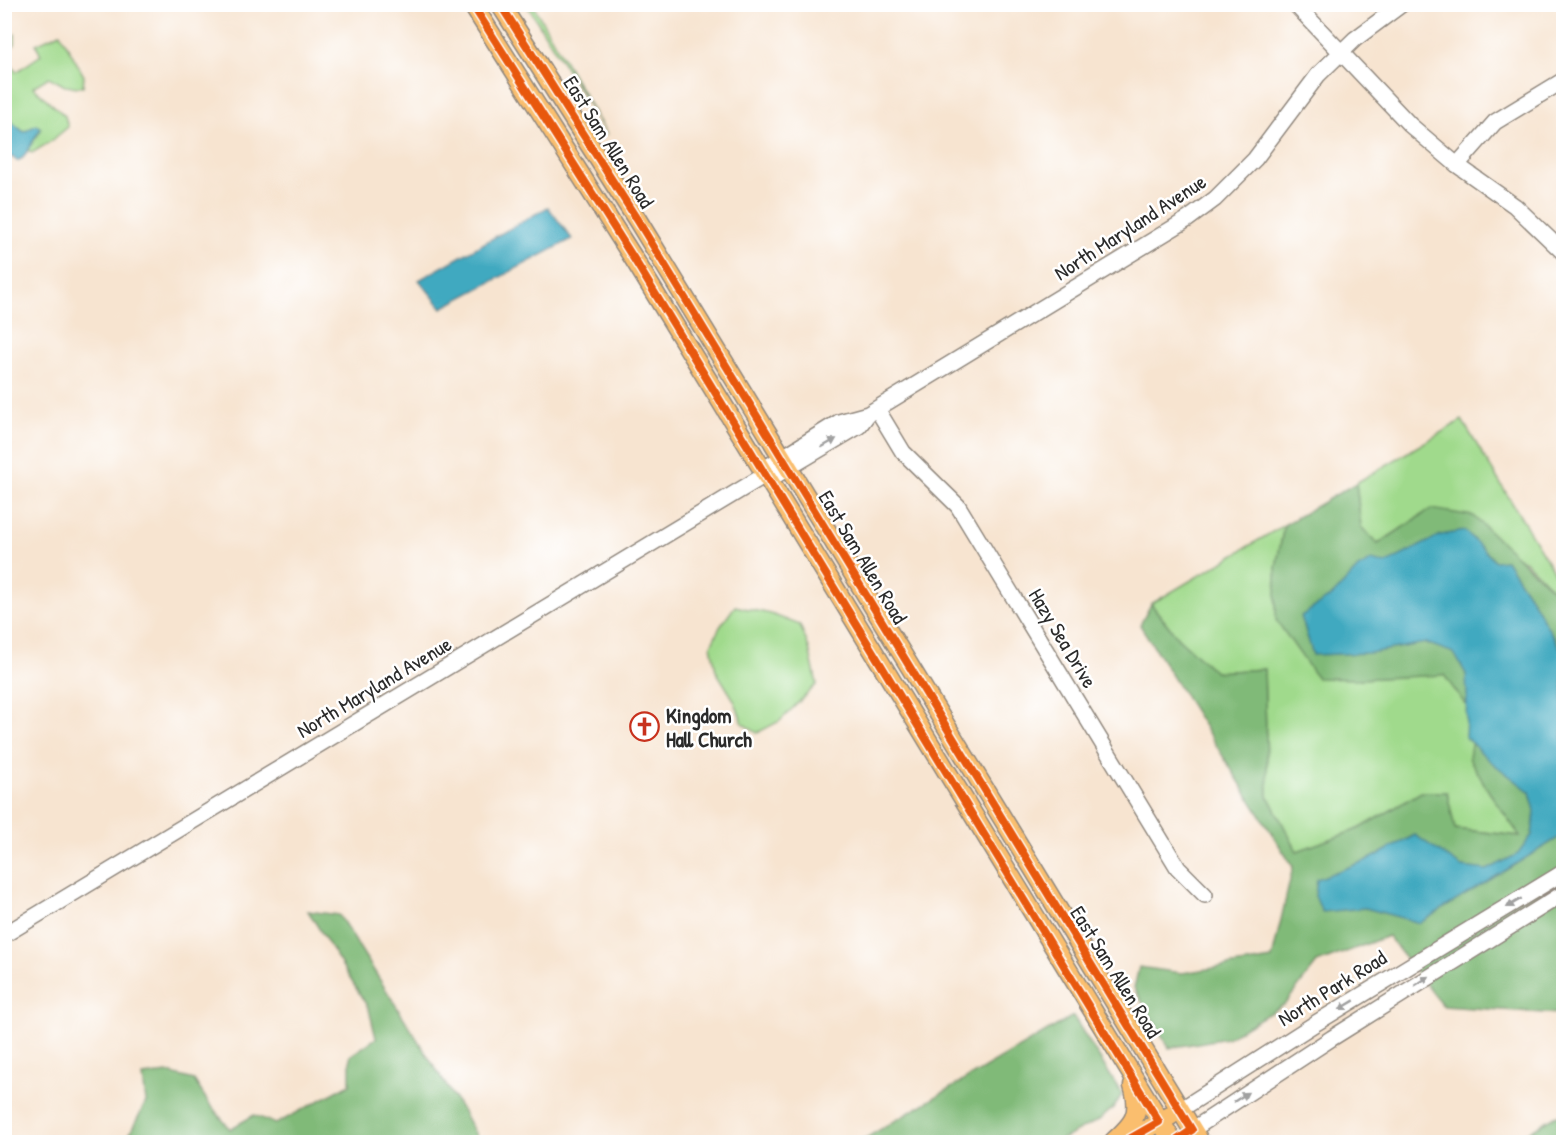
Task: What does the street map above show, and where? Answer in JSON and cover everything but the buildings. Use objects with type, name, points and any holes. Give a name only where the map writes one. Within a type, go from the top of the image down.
[{"type":"main road","name":"East Sam Allen Road","points":[[472,4],[634,259],[1129,1073],[1174,1143]]},
{"type":"main road","name":"East Sam Allen Road","points":[[500,4],[625,201],[1196,1137]]},
{"type":"main road","points":[[1113,1143],[1129,1127],[1136,1114],[1137,1100],[1129,1073]]},
{"type":"main road","name":"North Park Road","points":[[1124,1143],[1180,1110]]},
{"type":"main road","name":"North Park Road","points":[[1174,1143],[1196,1137]]},
{"type":"street","points":[[1294,4],[1410,125],[1457,165],[1515,206],[1563,253]]},
{"type":"street","name":"North Maryland Avenue","points":[[4,935],[785,463],[839,422],[872,412],[1188,219],[1215,199],[1255,159],[1318,75],[1372,25],[1402,4]]},
{"type":"street","points":[[1457,165],[1495,122],[1563,80]]},
{"type":"street","name":"Hazy Sea Drive","points":[[872,412],[903,452],[958,506],[1178,868],[1205,895]]},
{"type":"street","name":"North Park Road","points":[[1180,1110],[1563,872]]},
{"type":"street","name":"North Park Road","points":[[1196,1137],[1313,1050],[1563,893]]},
{"type":"green space","points":[[527,5],[533,5],[607,135]]},
{"type":"green space","points":[[60,33],[84,76],[83,87],[65,86],[49,77],[33,87],[65,116],[68,127],[32,153],[26,150],[41,128],[36,125],[24,132],[9,120],[5,112],[5,38],[15,34],[15,44],[7,52],[9,61],[16,72],[41,55],[36,44]]},
{"type":"green space","points":[[1462,420],[1563,587],[1563,599],[1525,561],[1431,509],[1378,544],[1361,527],[1356,483]]},
{"type":"green space","points":[[1356,483],[1361,527],[1378,544],[1431,509],[1473,516],[1563,599],[1563,1018],[1560,1014],[1443,1006],[1388,936],[1317,963],[1285,1004],[1227,1038],[1169,1048],[1134,988],[1139,967],[1182,973],[1272,959],[1293,867],[1140,625],[1151,604],[1178,638],[1215,672],[1264,669],[1268,796],[1297,851],[1361,828],[1421,792],[1447,792],[1455,829],[1520,836],[1489,792],[1469,758],[1475,718],[1444,675],[1359,679],[1317,678],[1276,620],[1276,568],[1284,525]]},
{"type":"green space","points":[[1284,525],[1276,568],[1359,679],[1444,674],[1475,718],[1489,792],[1521,836],[1454,829],[1447,792],[1422,792],[1361,828],[1297,852],[1268,796],[1264,669],[1215,672],[1178,638],[1151,604]]},
{"type":"green space","points":[[735,606],[771,614],[800,625],[809,648],[817,684],[780,721],[757,733],[743,724],[734,700],[716,671],[711,645]]},
{"type":"green space","points":[[308,911],[339,915],[480,1142],[131,1142],[130,1133],[146,1102],[143,1076],[168,1073],[194,1080],[230,1129],[254,1115],[276,1124],[350,1084],[350,1056],[376,1038],[369,1009]]},
{"type":"green space","points":[[1073,1016],[1122,1094],[1115,1106],[1101,1119],[1057,1142],[859,1142]]},
{"type":"green space","points":[[1563,1114],[1563,1142],[1512,1142],[1555,1116]]},
{"type":"water","points":[[4,112],[9,120],[24,132],[36,125],[41,128],[23,158],[17,161],[12,157],[5,158]]},
{"type":"water","points":[[548,207],[572,239],[442,308],[419,280]]},
{"type":"water","points":[[1465,531],[1495,561],[1506,560],[1563,653],[1563,835],[1420,923],[1365,908],[1322,912],[1315,896],[1317,879],[1370,859],[1415,835],[1462,867],[1487,870],[1518,854],[1532,835],[1535,811],[1530,792],[1490,761],[1465,737],[1466,674],[1454,653],[1426,643],[1370,653],[1313,655],[1301,616],[1333,595],[1358,568],[1372,560],[1385,564],[1441,535]]},
{"type":"cycle path","points":[[472,4],[634,259],[1159,1122],[1124,1142]]},
{"type":"cycle path","points":[[500,4],[638,221],[1192,1130],[1174,1142]]},
{"type":"place","name":"Kingdom Hall Church","points":[[645,727]]}]
